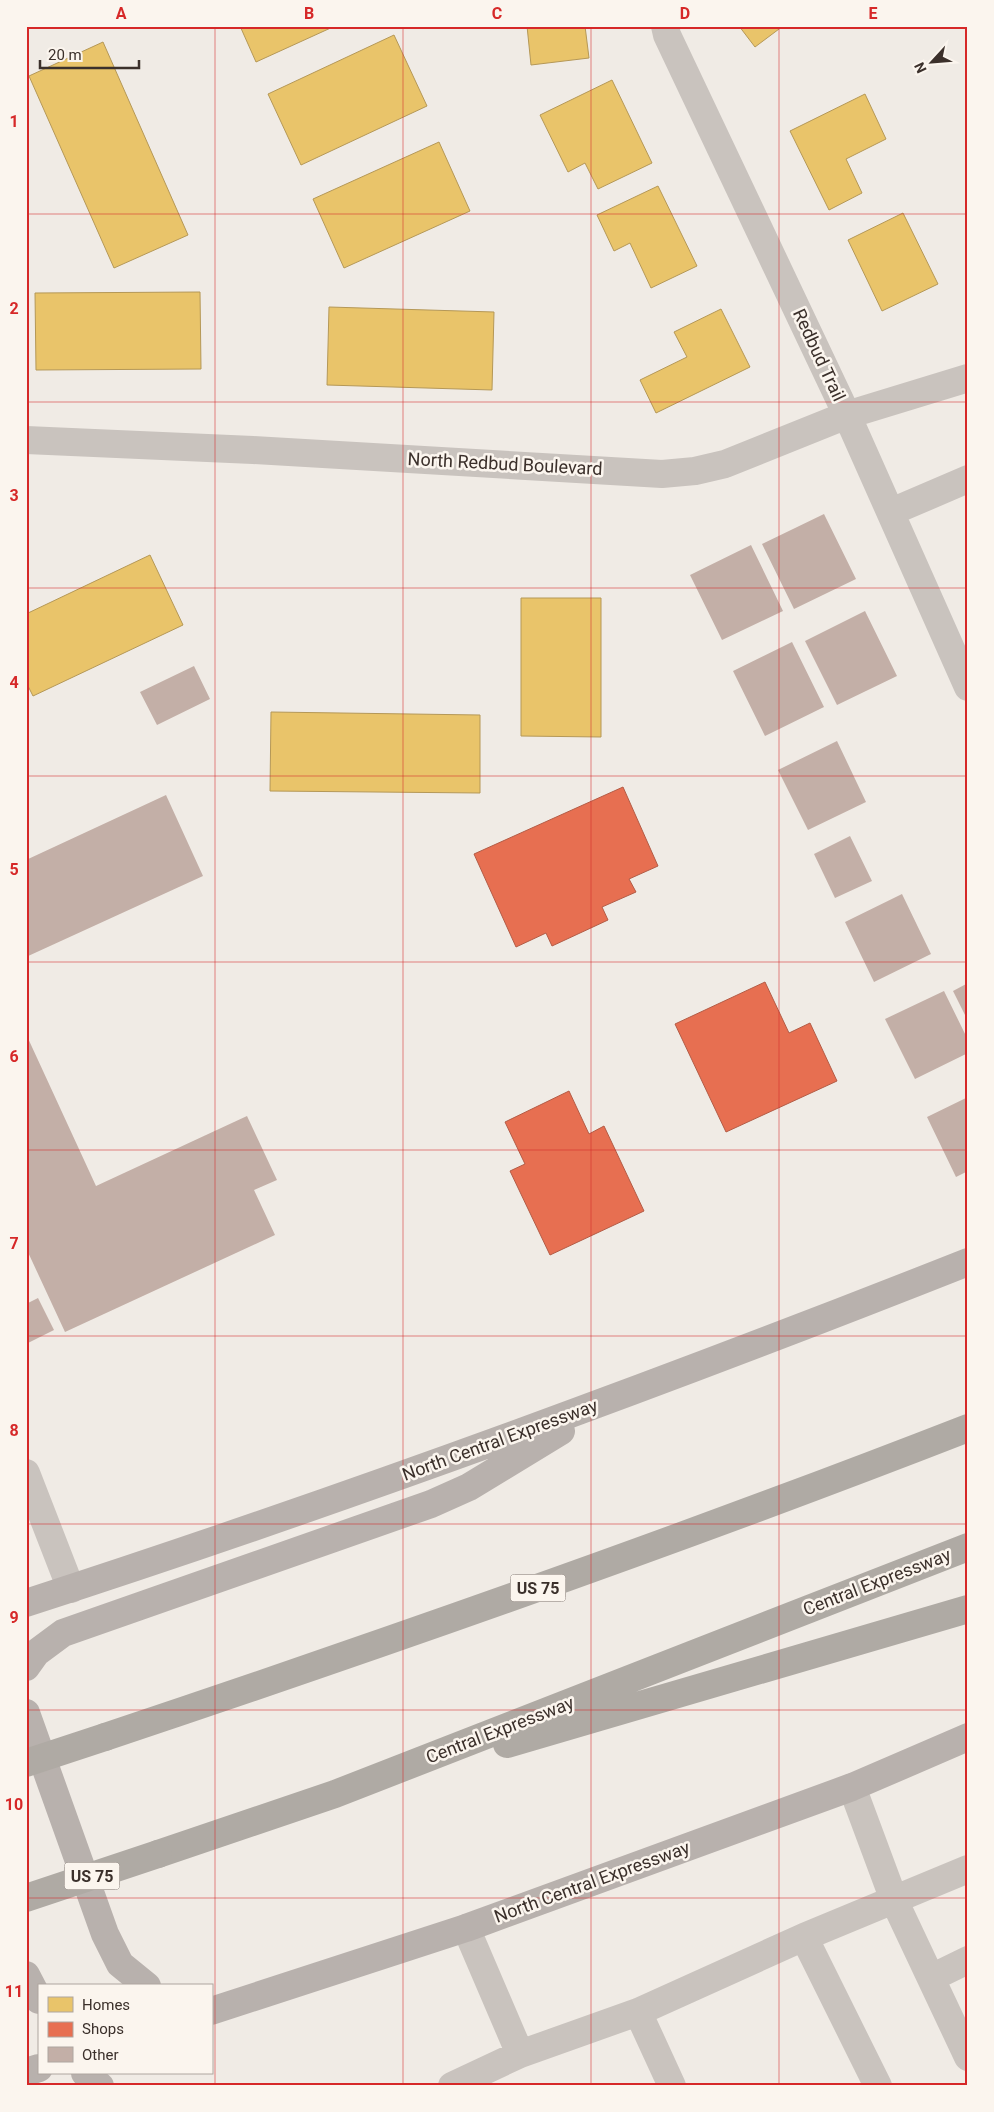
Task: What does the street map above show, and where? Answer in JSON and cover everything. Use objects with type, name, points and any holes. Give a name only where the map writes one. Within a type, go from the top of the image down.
[{"type":"highway","name":"US 75","points":[[26,1763],[582,1573],[968,1428]]},
{"type":"highway","name":"Central Expressway","points":[[26,1898],[335,1794],[968,1547]]},
{"type":"highway","points":[[335,1794],[968,1609]]},
{"type":"main road","name":"North Central Expressway","points":[[26,1603],[317,1507],[622,1395],[968,1262]]},
{"type":"main road","points":[[26,1667],[36,1653],[63,1632],[431,1504],[469,1487],[622,1395]]},
{"type":"main road","points":[[26,1713],[105,1934],[120,1964],[145,1984]]},
{"type":"main road","name":"North Central Expressway","points":[[219,2004],[466,1928],[852,1787],[968,1737]]},
{"type":"main road","points":[[26,1975],[38,1998]]},
{"type":"main road","points":[[26,2072],[38,2068]]},
{"type":"main road","points":[[86,2074],[100,2086]]},
{"type":"street","name":"Redbud Trail","points":[[665,26],[671,44],[847,414],[890,512],[961,654],[968,687]]},
{"type":"street","name":"North Redbud Boulevard","points":[[26,440],[253,450],[662,474],[695,472],[725,464],[847,414],[968,378]]},
{"type":"street","points":[[890,512],[968,479]]},
{"type":"street","points":[[26,1473],[71,1588]]},
{"type":"street","points":[[852,1787],[894,1900],[968,2057]]},
{"type":"street","points":[[452,2086],[520,2054],[638,2012],[804,1937],[968,1869]]},
{"type":"street","points":[[466,1928],[520,2054]]},
{"type":"street","points":[[804,1937],[878,2086]]},
{"type":"street","points":[[931,1978],[968,1960]]},
{"type":"street","points":[[638,2012],[672,2086]]},
{"type":"building: Homes","points":[[240,26],[335,26],[256,62]]},
{"type":"building: Homes","points":[[527,26],[585,26],[589,58],[531,65]]},
{"type":"building: Homes","points":[[739,26],[783,26],[755,47]]},
{"type":"building: Homes","points":[[394,35],[427,106],[301,165],[268,94]]},
{"type":"building: Homes","points":[[103,42],[188,235],[114,268],[29,76]]},
{"type":"building: Homes","points":[[612,80],[652,163],[598,189],[585,163],[568,172],[540,115]]},
{"type":"building: Homes","points":[[865,94],[886,139],[846,159],[862,193],[829,210],[790,131]]},
{"type":"building: Homes","points":[[439,142],[470,211],[344,268],[313,199]]},
{"type":"building: Homes","points":[[658,186],[697,266],[651,288],[630,243],[614,251],[597,215]]},
{"type":"building: Homes","points":[[903,213],[938,284],[882,311],[848,240]]},
{"type":"building: Homes","points":[[200,292],[201,369],[36,370],[35,293]]},
{"type":"building: Homes","points":[[329,307],[494,312],[492,390],[327,385]]},
{"type":"building: Homes","points":[[721,309],[750,367],[656,413],[640,380],[687,357],[674,332]]},
{"type":"building: Homes","points":[[150,555],[183,625],[33,696],[26,682],[26,614]]},
{"type":"building: Homes","points":[[521,598],[601,598],[601,737],[521,736]]},
{"type":"building: Homes","points":[[271,712],[480,715],[480,793],[270,791]]},
{"type":"building: Shops","points":[[623,787],[658,866],[629,879],[636,892],[602,907],[608,920],[552,946],[546,933],[516,947],[474,854]]},
{"type":"building: Shops","points":[[765,982],[789,1033],[810,1023],[837,1081],[726,1132],[675,1024]]},
{"type":"building: Shops","points":[[569,1091],[589,1134],[604,1126],[644,1211],[550,1255],[510,1171],[525,1164],[505,1122]]},
{"type":"building: Other","points":[[824,514],[856,579],[794,609],[762,544]]},
{"type":"building: Other","points":[[751,545],[783,611],[722,640],[690,575]]},
{"type":"building: Other","points":[[865,611],[897,676],[837,705],[805,641]]},
{"type":"building: Other","points":[[792,642],[824,707],[765,736],[733,671]]},
{"type":"building: Other","points":[[194,666],[210,699],[157,725],[140,692]]},
{"type":"building: Other","points":[[837,741],[866,802],[808,830],[778,770]]},
{"type":"building: Other","points":[[166,795],[203,876],[26,957],[26,860]]},
{"type":"building: Other","points":[[850,836],[872,881],[835,898],[814,854]]},
{"type":"building: Other","points":[[902,894],[931,954],[874,982],[845,922]]},
{"type":"building: Other","points":[[968,983],[968,1021],[953,991]]},
{"type":"building: Other","points":[[944,991],[968,1040],[968,1053],[915,1079],[885,1019]]},
{"type":"building: Other","points":[[26,1034],[96,1186],[247,1116],[277,1180],[254,1190],[275,1235],[65,1332],[26,1248]]},
{"type":"building: Other","points":[[968,1097],[968,1171],[956,1177],[927,1117]]},
{"type":"building: Other","points":[[38,1298],[54,1330],[26,1344],[26,1304]]}]
